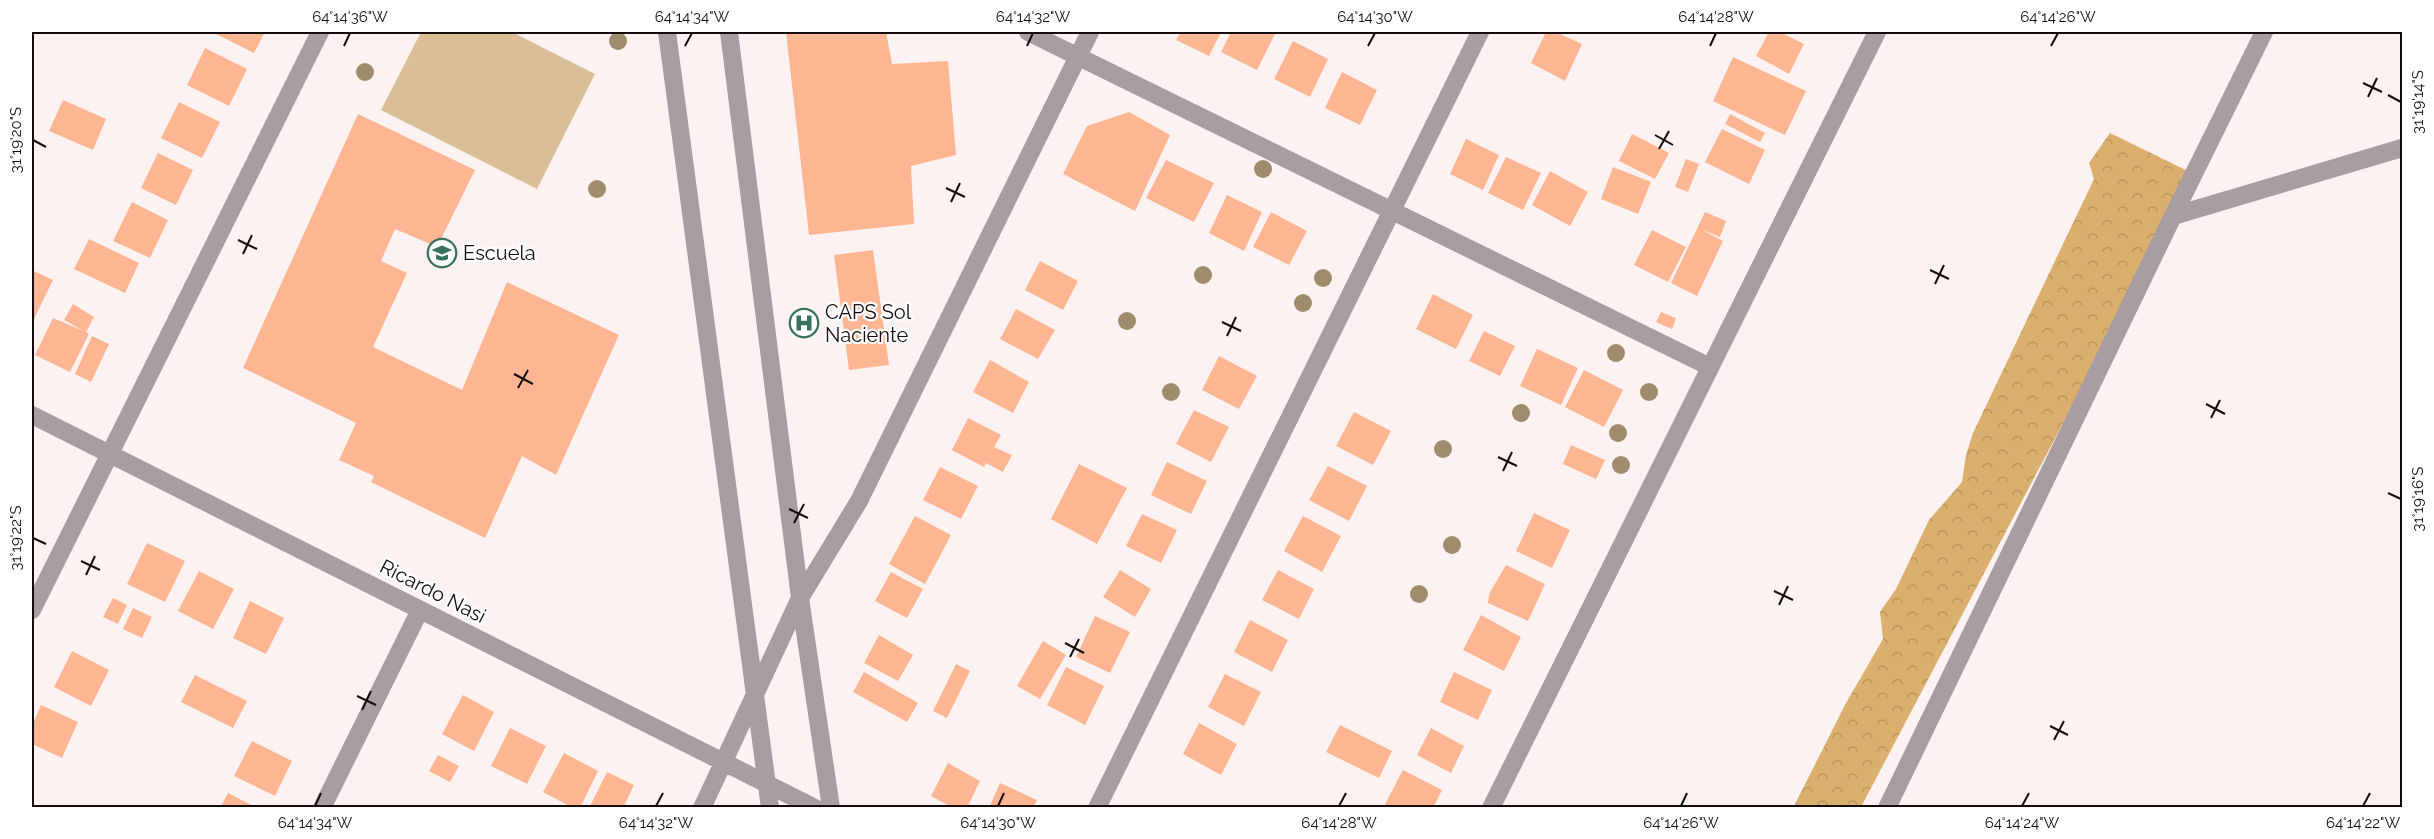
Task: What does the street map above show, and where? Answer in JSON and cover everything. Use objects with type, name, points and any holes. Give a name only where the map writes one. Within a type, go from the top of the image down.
[{"type":"street","points":[[32,610],[320,32]]},
{"type":"street","points":[[667,32],[770,807]]},
{"type":"street","points":[[729,32],[800,598],[831,807]]},
{"type":"street","points":[[1028,32],[1710,367]]},
{"type":"street","points":[[702,807],[800,598],[859,501],[1090,32]]},
{"type":"street","points":[[1097,807],[1480,32]]},
{"type":"street","points":[[1491,807],[1877,32]]},
{"type":"street","points":[[1887,807],[2264,32]]},
{"type":"street","points":[[2173,216],[2403,148]]},
{"type":"street","name":"Ricardo Nasi","points":[[32,415],[110,452],[814,807]]},
{"type":"street","points":[[322,807],[420,610]]},
{"type":"green space","points":[[2110,133],[2194,174],[1861,807],[1793,808],[1846,703],[1883,639],[1880,612],[1896,589],[1929,520],[1962,482],[1966,455],[1973,433],[2094,179],[2089,163]]},
{"type":"shaded area","points":[[421,32],[512,32],[595,74],[537,189],[381,110]]},
{"type":"building","points":[[212,32],[265,32],[254,53]]},
{"type":"building","points":[[786,32],[886,32],[892,64],[948,61],[956,155],[911,166],[914,224],[809,235]]},
{"type":"building","points":[[1181,32],[1221,32],[1209,56],[1176,40]]},
{"type":"building","points":[[1231,32],[1276,32],[1257,70],[1221,52]]},
{"type":"building","points":[[1546,32],[1556,32],[1582,44],[1565,81],[1531,63]]},
{"type":"building","points":[[1769,32],[1780,32],[1804,44],[1789,74],[1756,56]]},
{"type":"building","points":[[1293,41],[1328,59],[1310,97],[1274,79]]},
{"type":"building","points":[[205,48],[247,69],[229,106],[187,85]]},
{"type":"building","points":[[1733,57],[1806,91],[1785,135],[1713,101]]},
{"type":"building","points":[[1342,72],[1377,90],[1360,125],[1325,108]]},
{"type":"building","points":[[63,100],[106,119],[93,150],[49,131]]},
{"type":"building","points":[[179,102],[220,122],[202,158],[161,138]]},
{"type":"building","points":[[1129,112],[1170,135],[1135,211],[1063,174],[1087,126]]},
{"type":"building","points":[[358,114],[475,170],[437,247],[395,229],[381,261],[407,273],[373,347],[462,390],[507,282],[619,335],[556,475],[522,456],[485,538],[371,482],[374,476],[339,460],[356,423],[243,368]]},
{"type":"building","points":[[1730,114],[1765,133],[1760,142],[1725,124]]},
{"type":"building","points":[[1722,129],[1765,150],[1749,184],[1705,162]]},
{"type":"building","points":[[1632,134],[1669,153],[1655,179],[1619,161]]},
{"type":"building","points":[[1466,139],[1499,155],[1483,190],[1450,174]]},
{"type":"building","points":[[158,153],[193,170],[176,205],[141,188]]},
{"type":"building","points":[[1506,157],[1541,173],[1523,210],[1488,193]]},
{"type":"building","points":[[1686,159],[1699,164],[1688,192],[1675,187]]},
{"type":"building","points":[[1166,160],[1214,183],[1194,222],[1146,198]]},
{"type":"building","points":[[1613,167],[1651,182],[1638,214],[1601,199]]},
{"type":"building","points":[[1550,171],[1588,192],[1570,226],[1532,205]]},
{"type":"building","points":[[1227,195],[1262,212],[1244,251],[1209,233]]},
{"type":"building","points":[[132,202],[168,220],[150,258],[113,241]]},
{"type":"building","points":[[1271,212],[1307,231],[1289,265],[1253,247]]},
{"type":"building","points":[[1705,212],[1726,221],[1720,237],[1701,229],[1723,241],[1697,296],[1671,283]]},
{"type":"building","points":[[1652,230],[1686,247],[1668,282],[1634,265]]},
{"type":"building","points":[[89,239],[139,263],[125,293],[74,269]]},
{"type":"building","points":[[873,250],[889,365],[849,370],[834,255]]},
{"type":"building","points":[[1040,261],[1078,281],[1063,310],[1025,290]]},
{"type":"building","points":[[32,270],[53,280],[32,323]]},
{"type":"building","points":[[1433,294],[1473,315],[1456,349],[1416,329]]},
{"type":"building","points":[[73,304],[94,317],[86,332],[89,334],[70,372],[35,355],[53,318],[84,331],[64,320]]},
{"type":"building","points":[[1016,309],[1055,330],[1038,359],[1000,339]]},
{"type":"building","points":[[1661,312],[1676,318],[1672,329],[1656,322]]},
{"type":"building","points":[[1484,331],[1515,346],[1500,376],[1469,361]]},
{"type":"building","points":[[92,336],[109,344],[91,382],[75,374]]},
{"type":"building","points":[[1537,349],[1578,368],[1561,405],[1520,386]]},
{"type":"building","points":[[1219,356],[1257,376],[1239,409],[1202,390]]},
{"type":"building","points":[[990,360],[1029,382],[1013,413],[973,392]]},
{"type":"building","points":[[1584,370],[1623,390],[1604,427],[1565,407]]},
{"type":"building","points":[[1194,410],[1229,427],[1211,462],[1176,444]]},
{"type":"building","points":[[1354,412],[1391,431],[1373,465],[1336,446]]},
{"type":"building","points":[[968,418],[1001,435],[994,447],[1012,455],[1003,472],[986,463],[984,467],[952,450]]},
{"type":"building","points":[[1571,445],[1605,460],[1596,479],[1563,464]]},
{"type":"building","points":[[1167,462],[1207,481],[1191,514],[1151,495]]},
{"type":"building","points":[[1079,464],[1127,488],[1097,544],[1051,519]]},
{"type":"building","points":[[1328,466],[1367,486],[1349,521],[1309,500]]},
{"type":"building","points":[[940,467],[978,486],[961,519],[923,500]]},
{"type":"building","points":[[1534,513],[1570,530],[1552,568],[1516,551]]},
{"type":"building","points":[[1142,514],[1177,530],[1161,563],[1126,546]]},
{"type":"building","points":[[915,516],[951,535],[925,584],[889,564]]},
{"type":"building","points":[[1303,516],[1341,536],[1322,572],[1284,551]]},
{"type":"building","points":[[147,543],[185,561],[165,602],[127,584]]},
{"type":"building","points":[[1506,565],[1545,584],[1528,621],[1488,603],[1489,594]]},
{"type":"building","points":[[1120,570],[1151,589],[1135,617],[1103,597]]},
{"type":"building","points":[[1278,570],[1314,589],[1299,619],[1262,600]]},
{"type":"building","points":[[199,571],[234,589],[213,629],[178,611]]},
{"type":"building","points":[[891,572],[923,589],[907,618],[875,601]]},
{"type":"building","points":[[113,598],[127,605],[118,624],[103,617]]},
{"type":"building","points":[[250,601],[284,618],[266,654],[233,638]]},
{"type":"building","points":[[133,608],[152,617],[142,638],[123,629]]},
{"type":"building","points":[[1481,615],[1521,637],[1504,671],[1463,650]]},
{"type":"building","points":[[1095,616],[1130,632],[1110,673],[1076,657]]},
{"type":"building","points":[[1250,620],[1288,640],[1272,672],[1234,652]]},
{"type":"building","points":[[879,635],[913,655],[898,681],[864,663]]},
{"type":"building","points":[[1043,641],[1066,655],[1040,699],[1017,686]]},
{"type":"building","points":[[72,651],[109,670],[91,706],[54,687]]},
{"type":"building","points":[[956,664],[970,671],[947,718],[933,711]]},
{"type":"building","points":[[1066,667],[1104,686],[1085,725],[1047,705]]},
{"type":"building","points":[[864,672],[918,703],[907,722],[853,692]]},
{"type":"building","points":[[1454,672],[1492,690],[1478,720],[1440,702]]},
{"type":"building","points":[[1225,674],[1261,692],[1244,726],[1208,707]]},
{"type":"building","points":[[195,675],[247,701],[233,728],[181,702]]},
{"type":"building","points":[[463,695],[494,712],[474,751],[442,734]]},
{"type":"building","points":[[41,705],[78,722],[62,758],[32,744],[32,726]]},
{"type":"building","points":[[1199,723],[1237,744],[1221,775],[1183,754]]},
{"type":"building","points":[[1340,725],[1392,751],[1379,778],[1326,752]]},
{"type":"building","points":[[510,728],[546,746],[527,784],[491,766]]},
{"type":"building","points":[[1431,728],[1464,746],[1451,773],[1417,755]]},
{"type":"building","points":[[252,741],[292,761],[275,796],[234,776]]},
{"type":"building","points":[[564,753],[598,771],[580,808],[573,808],[543,792]]},
{"type":"building","points":[[438,755],[459,766],[450,782],[429,771]]},
{"type":"building","points":[[948,763],[980,781],[967,808],[953,808],[931,796]]},
{"type":"building","points":[[1403,770],[1442,790],[1433,808],[1383,808]]},
{"type":"building","points":[[607,772],[634,785],[623,808],[590,806]]},
{"type":"building","points":[[1000,783],[1037,800],[1033,808],[989,808]]},
{"type":"building","points":[[228,793],[257,808],[220,808]]},
{"type":"place","name":"Escuela","points":[[442,253]]},
{"type":"place","name":"CAPS Sol Naciente","points":[[804,323]]}]
